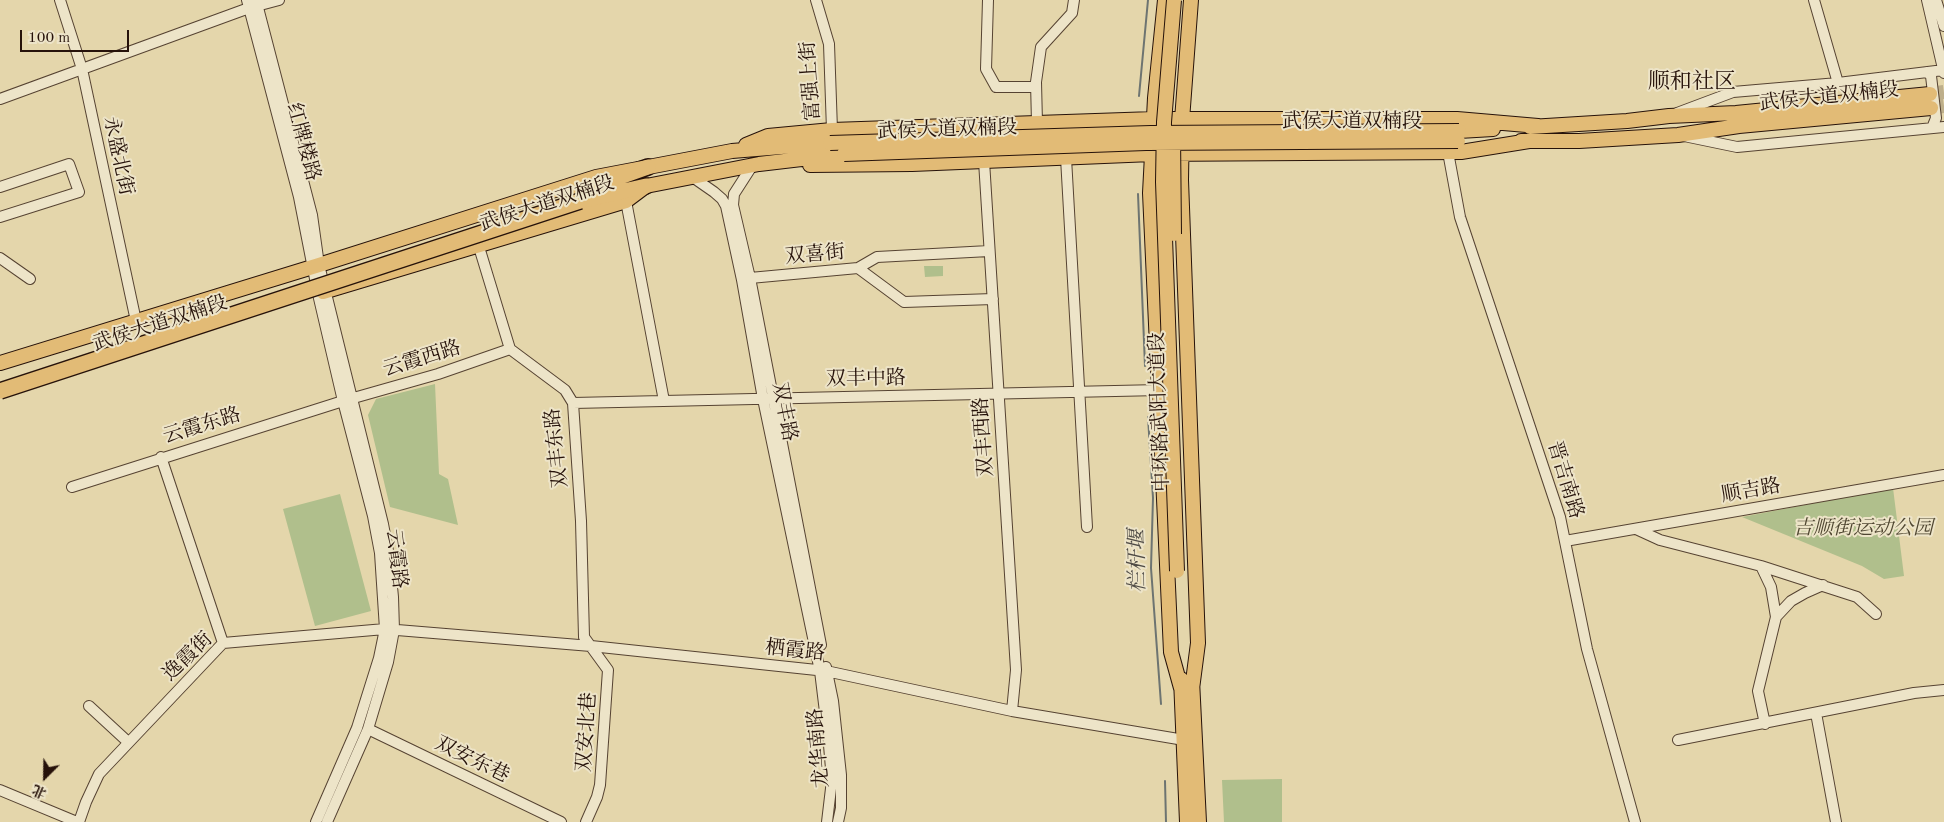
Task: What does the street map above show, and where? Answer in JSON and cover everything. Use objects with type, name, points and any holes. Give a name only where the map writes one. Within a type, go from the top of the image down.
[{"type":"highway","points":[[0,391],[579,197],[648,167]]},
{"type":"highway","points":[[0,381],[579,197],[646,186]]},
{"type":"main road","points":[[1165,0],[1154,120],[1150,193],[1171,652],[1187,688]]},
{"type":"main road","name":"中环路武阳大道段","points":[[1174,0],[1164,122],[1163,182],[1187,688],[1190,741],[1199,822]]},
{"type":"main road","name":"中环路武阳大道段","points":[[1182,570],[1174,266],[1173,131],[1183,0]]},
{"type":"main road","points":[[1187,688],[1198,643],[1181,180],[1182,119],[1191,0]]},
{"type":"main road","name":"武侯大道双楠段","points":[[0,363],[596,177],[732,151],[831,136],[1151,133],[1458,136],[1530,141],[1579,141],[1678,135],[1931,101],[1669,116],[1627,122],[1538,126],[1458,136],[1146,143],[844,154],[756,165],[646,186],[626,201],[322,293],[0,399]]},
{"type":"main road","points":[[831,136],[1037,123],[1182,119],[1457,119],[1538,126]]},
{"type":"main road","points":[[756,165],[841,166],[1152,154],[1461,152],[1530,141]]},
{"type":"main road","name":"中环路武阳大道段","points":[[1187,822],[1190,741]]},
{"type":"street","name":"永盛北街","points":[[60,0],[82,69],[136,321]]},
{"type":"street","points":[[0,99],[253,4],[279,0]]},
{"type":"street","name":"富强上街","points":[[816,0],[829,44],[831,136]]},
{"type":"street","points":[[988,0],[986,69],[996,87],[1036,87]]},
{"type":"street","points":[[1037,123],[1036,87],[1041,47],[1072,13],[1074,0]]},
{"type":"street","points":[[1814,0],[1838,83]]},
{"type":"street","points":[[1669,116],[1733,92],[1944,71],[1927,0]]},
{"type":"street","points":[[1936,0],[1944,26]]},
{"type":"street","name":"红牌楼路","points":[[253,4],[312,215],[315,266],[322,293]]},
{"type":"street","points":[[1928,72],[1931,76],[1936,118],[1932,128]]},
{"type":"street","points":[[1678,135],[1737,147],[1944,127]]},
{"type":"street","name":"晋吉南路","points":[[1448,152],[1460,217],[1560,517],[1587,649],[1635,822]]},
{"type":"street","points":[[1066,158],[1087,527]]},
{"type":"street","name":"双丰西路","points":[[984,161],[1016,670],[1012,711]]},
{"type":"street","points":[[0,187],[70,164],[79,192],[0,217]]},
{"type":"street","name":"双丰路","points":[[756,165],[734,194],[733,205],[750,278],[768,399]]},
{"type":"street","name":"双丰路","points":[[691,176],[714,192],[722,199],[726,206],[768,399],[823,671]]},
{"type":"street","points":[[626,201],[664,401]]},
{"type":"street","points":[[479,247],[510,348]]},
{"type":"street","points":[[858,268],[877,257],[990,251]]},
{"type":"street","points":[[0,258],[30,279]]},
{"type":"street","name":"双喜街","points":[[750,278],[858,268],[904,302],[993,300]]},
{"type":"street","name":"云霞路","points":[[316,822],[357,728],[390,630],[373,516],[322,293]]},
{"type":"street","name":"云霞西路","points":[[347,400],[438,374],[510,348]]},
{"type":"street","name":"双丰东路","points":[[510,348],[565,390],[573,403],[581,521],[584,636],[592,646]]},
{"type":"street","name":"双丰中路","points":[[573,403],[1160,390]]},
{"type":"street","name":"云霞东路","points":[[72,487],[161,457],[347,400]]},
{"type":"street","points":[[161,457],[223,643]]},
{"type":"street","name":"顺吉路","points":[[1565,541],[1944,475]]},
{"type":"street","points":[[1636,529],[1660,540],[1761,566],[1857,597],[1876,614]]},
{"type":"street","points":[[1761,566],[1771,587],[1776,617],[1758,691],[1766,724]]},
{"type":"street","points":[[1776,617],[1791,601],[1823,585]]},
{"type":"street","points":[[327,822],[368,728],[388,662],[390,630]]},
{"type":"street","name":"栖霞路","points":[[390,630],[592,646],[823,671],[1012,711],[1190,741]]},
{"type":"street","name":"逸霞街","points":[[78,822],[99,774],[223,643],[390,630]]},
{"type":"street","name":"双安北巷","points":[[586,822],[600,786],[608,670],[592,646]]},
{"type":"street","name":"龙华南路","points":[[823,671],[832,780],[827,822]]},
{"type":"street","name":"龙华南路","points":[[823,671],[833,701],[840,775],[841,808],[838,822]]},
{"type":"street","points":[[1678,740],[1914,693],[1944,690]]},
{"type":"street","points":[[89,706],[128,742]]},
{"type":"street","points":[[1816,713],[1836,822]]},
{"type":"street","name":"双安东巷","points":[[368,728],[561,822]]},
{"type":"street","points":[[0,790],[78,822]]},
{"type":"green space","points":[[924,266],[943,266],[943,276],[925,277]]},
{"type":"green space","points":[[435,384],[439,474],[448,479],[458,525],[390,507],[368,415],[376,399]]},
{"type":"green space","name":"吉顺街运动公园","points":[[1893,488],[1904,576],[1884,579],[1862,566],[1742,517]]},
{"type":"green space","points":[[340,494],[371,611],[315,626],[283,509]]},
{"type":"green space","points":[[1282,779],[1282,822],[1224,822],[1222,780]]},
{"type":"waterway","name":"栏杆堰","points":[[1139,96],[1148,0]]},
{"type":"waterway","name":"栏杆堰","points":[[1138,194],[1145,366]]},
{"type":"waterway","name":"栏杆堰","points":[[1148,417],[1153,498],[1151,568],[1161,704]]},
{"type":"waterway","name":"栏杆堰","points":[[1165,781],[1166,822]]},
{"type":"tunnel","points":[[1930,94],[1944,92]]},
{"type":"tunnel","points":[[1931,108],[1944,106]]},
{"type":"district","name":"顺和社区","points":[[1692,82]]}]
